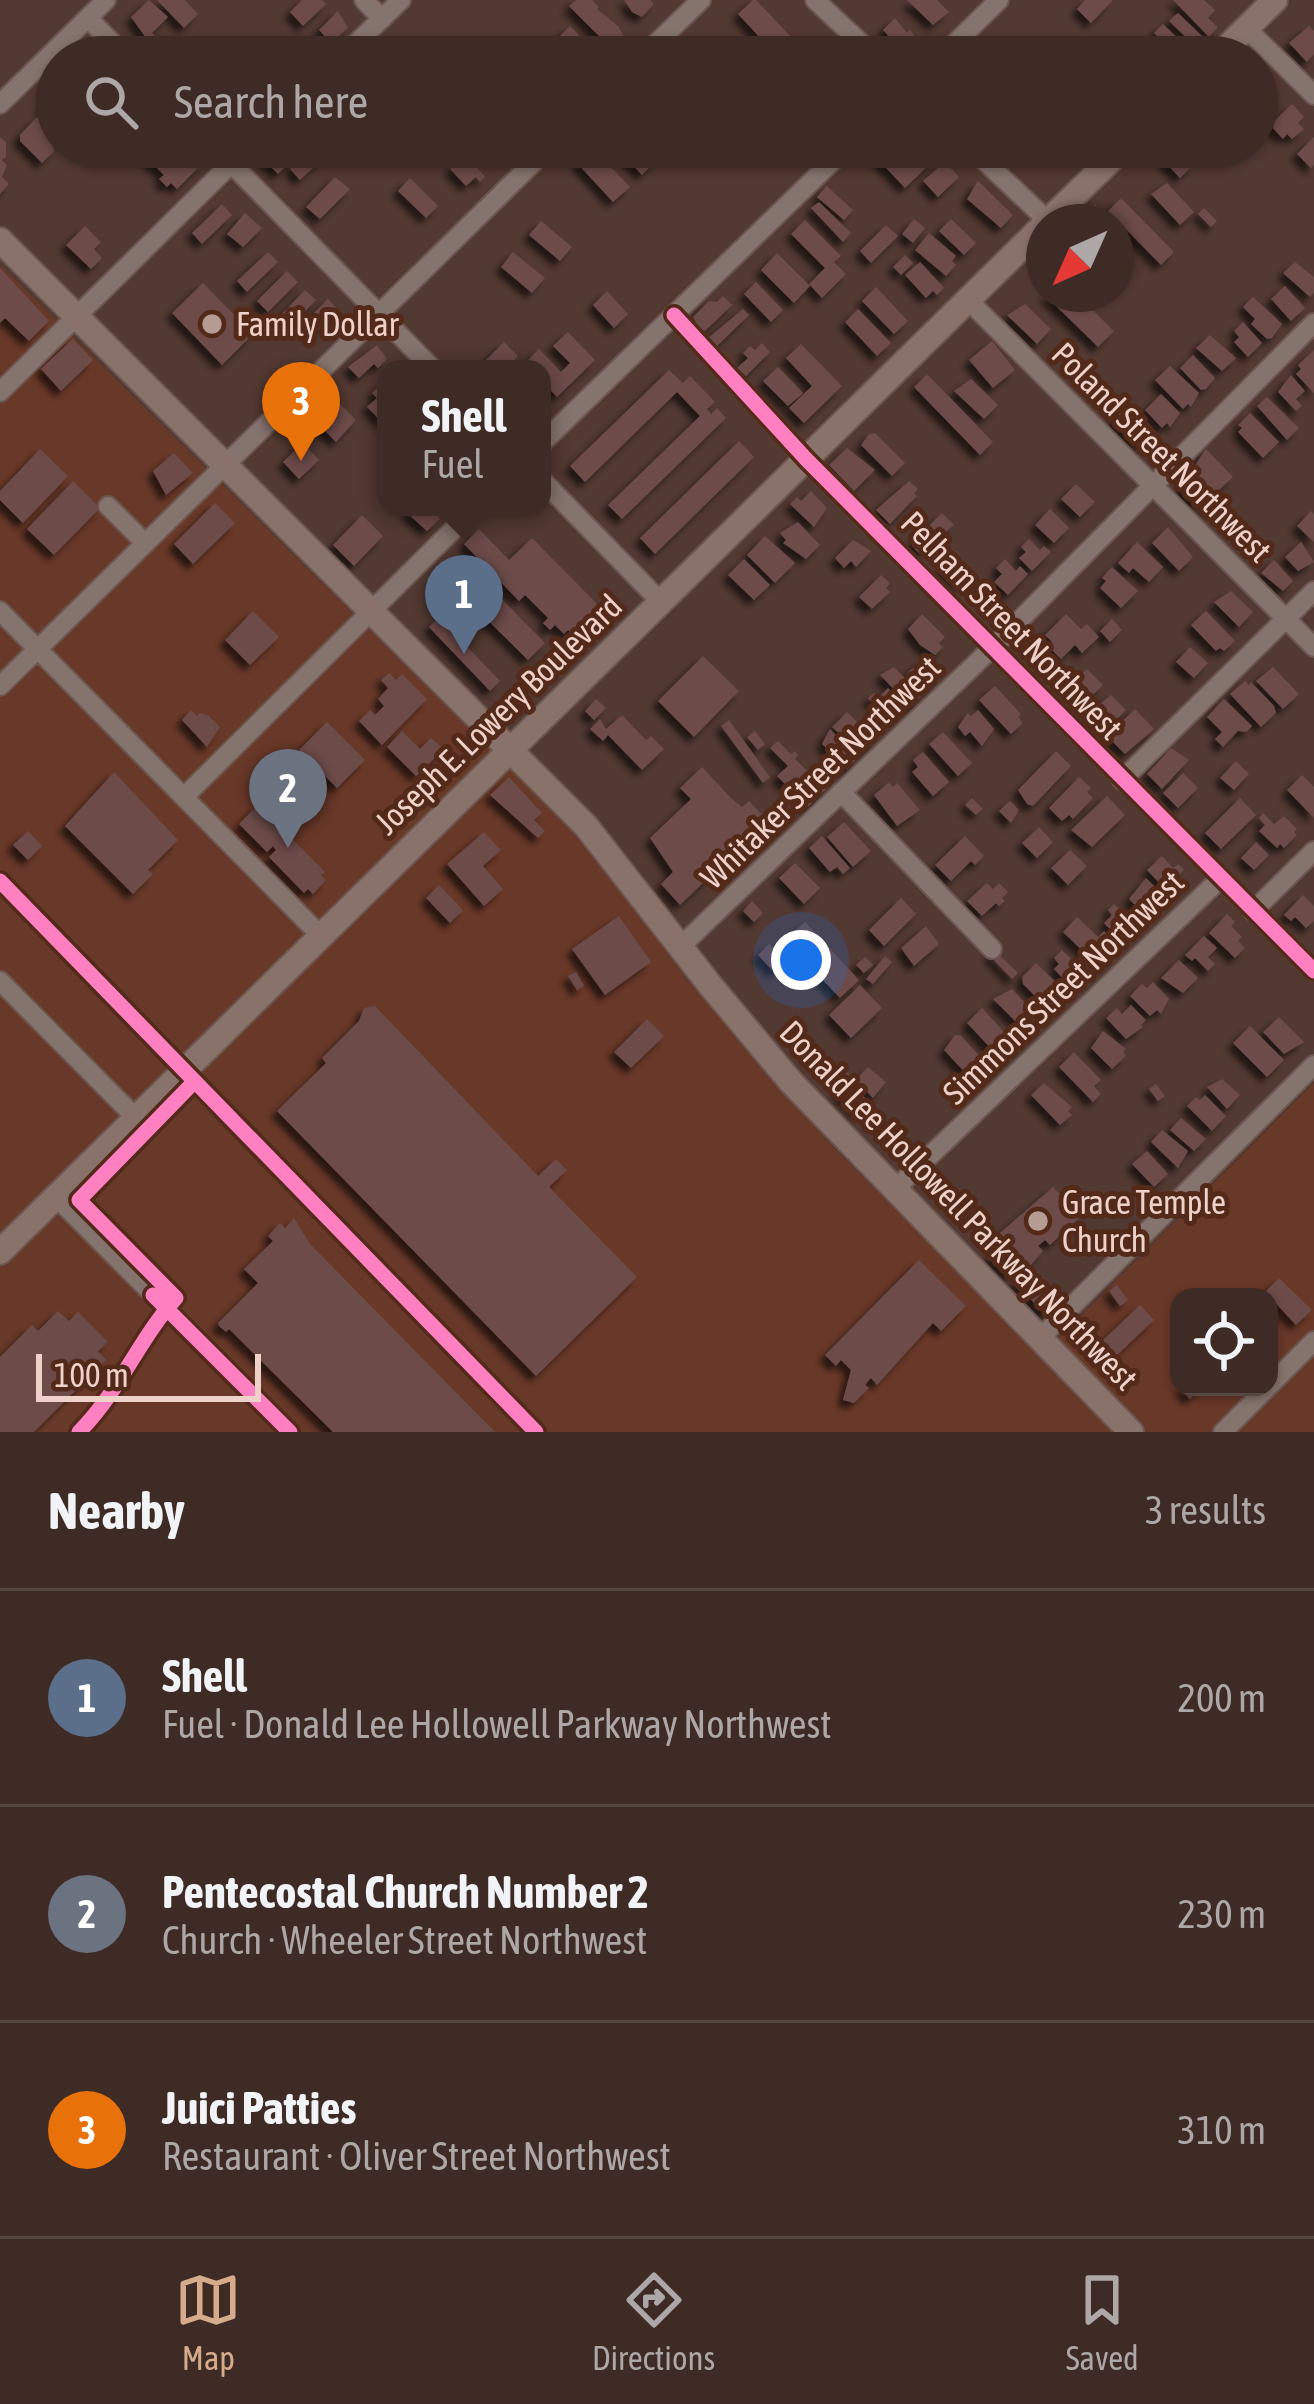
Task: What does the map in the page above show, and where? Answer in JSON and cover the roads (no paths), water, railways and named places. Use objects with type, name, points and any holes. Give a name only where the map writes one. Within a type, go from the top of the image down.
[{"type":"main road","points":[[1240,36],[1275,0]]},
{"type":"main road","name":"Joseph E. Lowery Boulevard","points":[[1066,204],[1102,168]]},
{"type":"main road","name":"Donald Lee Hollowell Parkway Northwest","points":[[0,240],[600,841],[791,1082],[1131,1432]]},
{"type":"main road","name":"Joseph E. Lowery Boulevard","points":[[0,1252],[1026,242]]},
{"type":"street","points":[[70,36],[106,0]]},
{"type":"street","points":[[364,0],[382,19]]},
{"type":"street","points":[[364,36],[401,0]]},
{"type":"street","points":[[664,36],[701,0]]},
{"type":"street","points":[[815,0],[854,36]]},
{"type":"street","points":[[962,36],[999,0]]},
{"type":"street","points":[[88,18],[106,36]]},
{"type":"street","points":[[1247,29],[1254,36]]},
{"type":"street","points":[[1278,60],[1314,95]]},
{"type":"street","points":[[0,104],[36,69]]},
{"type":"street","points":[[0,392],[226,168]]},
{"type":"street","points":[[236,168],[424,360]]},
{"type":"street","points":[[0,686],[527,168]]},
{"type":"street","points":[[551,434],[826,168]]},
{"type":"street","points":[[991,168],[1027,204]]},
{"type":"street","name":"Poland Street Northwest","points":[[968,299],[1314,647]]},
{"type":"street","name":"Pelham Street Northwest","points":[[674,315],[806,459],[1314,971]]},
{"type":"street","name":"Whitaker Street Northwest","points":[[680,947],[993,647],[1314,323]]},
{"type":"street","points":[[551,490],[660,602]]},
{"type":"street","points":[[108,506],[144,542]]},
{"type":"street","points":[[184,797],[467,516]]},
{"type":"street","points":[[1122,780],[1314,591]]},
{"type":"street","points":[[0,611],[320,935]]},
{"type":"street","points":[[841,792],[992,949]]},
{"type":"street","points":[[1253,911],[1314,851]]},
{"type":"street","name":"Simmons Street Northwest","points":[[895,1189],[1220,879]]},
{"type":"street","points":[[0,981],[136,1118]]},
{"type":"street","points":[[1040,1338],[1314,1065]]},
{"type":"street","points":[[56,1197],[290,1432]]},
{"type":"street","points":[[1278,1378],[1314,1341]]},
{"type":"street","points":[[1223,1432],[1260,1396]]},
{"type":"place","name":"Family Dollar","points":[[212,324]]},
{"type":"place","name":"Juici Patties","points":[[301,461]]},
{"type":"place","name":"Shell","points":[[464,654]]},
{"type":"place","name":"Pentecostal Church Number 2","points":[[288,848]]},
{"type":"place","name":"Grace Temple Church","points":[[1038,1221]]}]
